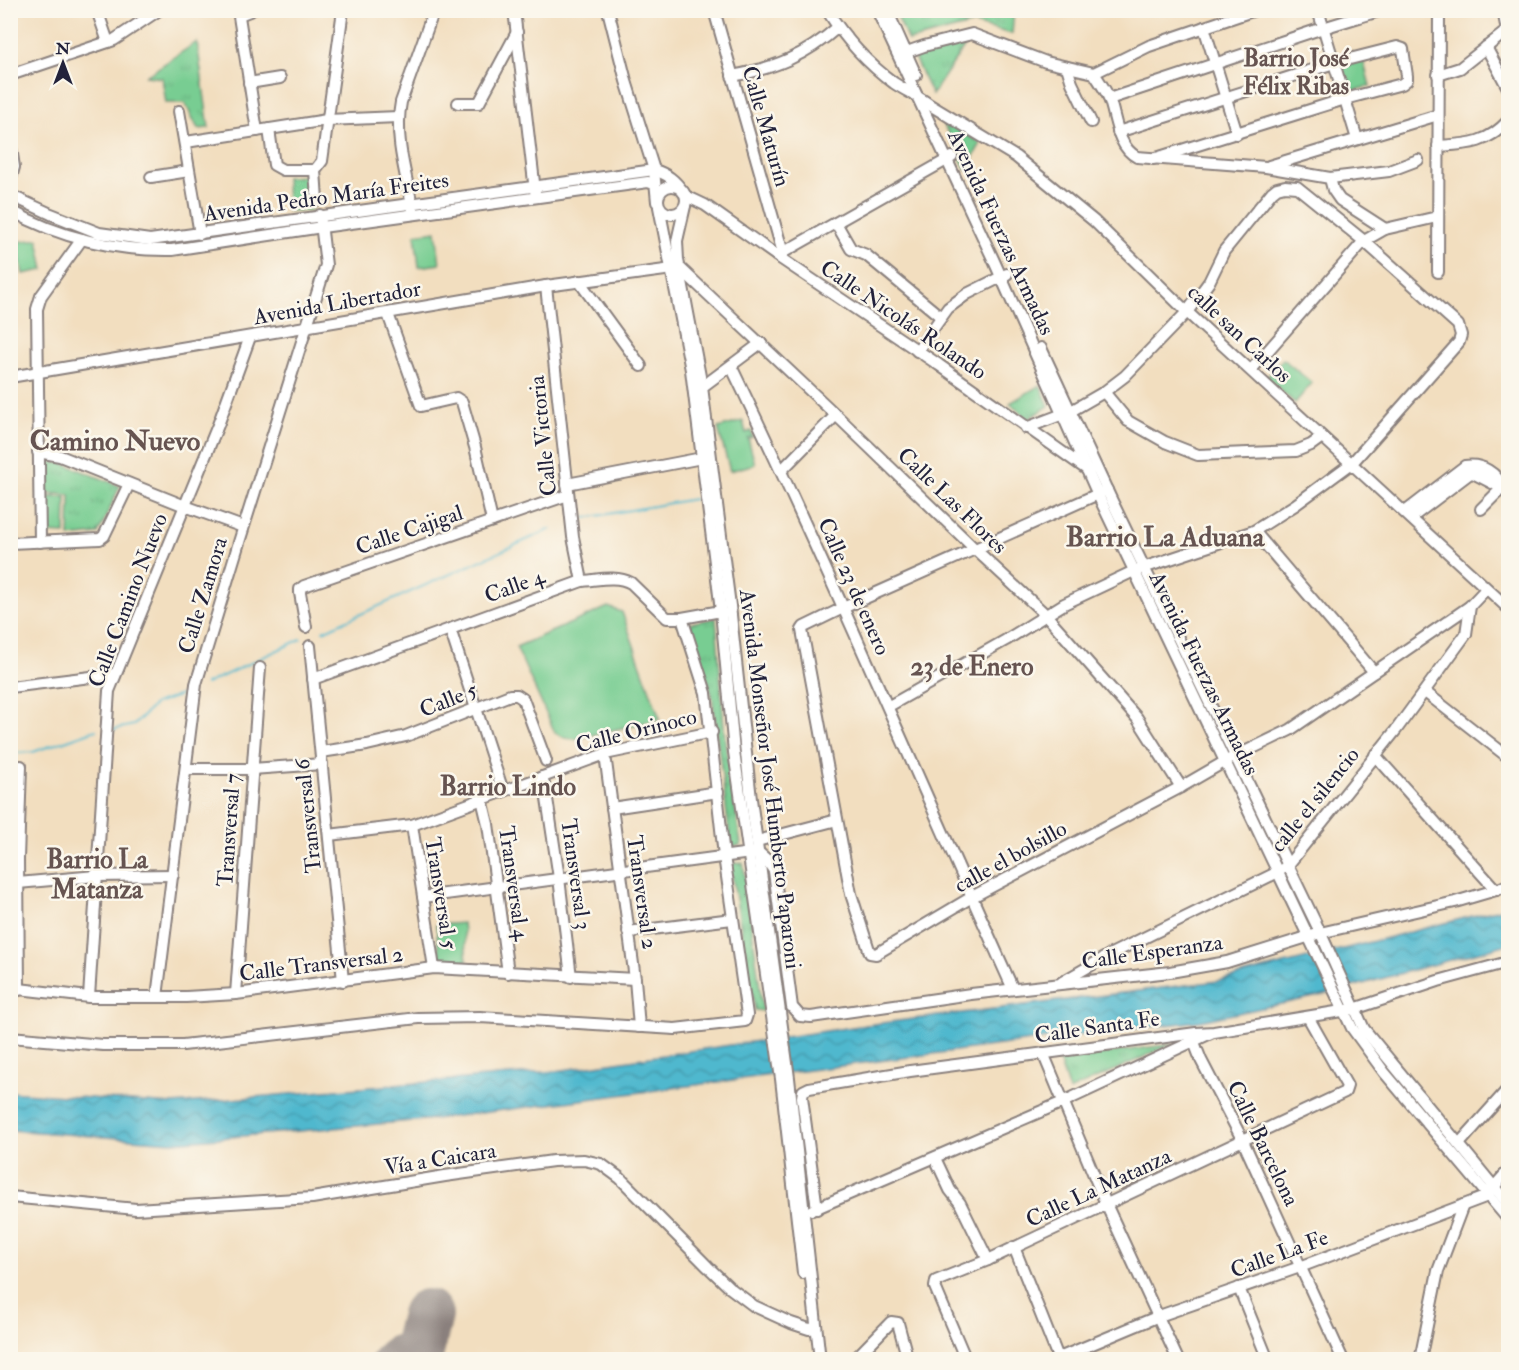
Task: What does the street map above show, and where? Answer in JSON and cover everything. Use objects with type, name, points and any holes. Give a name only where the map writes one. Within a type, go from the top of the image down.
[{"type":"street","points":[[97,10],[108,42]]},
{"type":"street","points":[[10,75],[108,42],[159,10]]},
{"type":"street","points":[[252,10],[238,13],[249,83],[274,165],[283,170],[315,170]]},
{"type":"street","points":[[317,200],[315,170],[322,161],[343,10]]},
{"type":"street","points":[[413,214],[399,142],[398,117],[401,102],[434,10]]},
{"type":"street","points":[[514,10],[536,198]]},
{"type":"street","name":"Avenida Monseñor José Humberto Paparoni","points":[[608,10],[626,81],[654,170],[658,205],[676,268],[702,387],[755,849],[804,1213],[813,1328],[813,1359]]},
{"type":"street","name":"Calle Maturín","points":[[714,10],[780,255]]},
{"type":"street","points":[[827,10],[838,27],[877,68],[894,83],[918,95],[930,105]]},
{"type":"street","name":"Avenida Fuerzas Armadas","points":[[877,10],[930,105],[950,158]]},
{"type":"street","name":"Avenida Fuerzas Armadas","points":[[887,10],[918,95],[950,158],[1067,412],[1100,475],[1102,492]]},
{"type":"street","points":[[902,54],[972,34],[1013,51],[1094,73],[1149,46],[1255,10]]},
{"type":"street","points":[[1318,10],[1357,139]]},
{"type":"street","points":[[1109,99],[1382,10]]},
{"type":"street","points":[[1438,272],[1439,10]]},
{"type":"street","points":[[1438,75],[1460,68],[1508,31],[1503,10]]},
{"type":"street","points":[[732,75],[764,70],[797,56],[820,43],[838,27]]},
{"type":"street","points":[[1204,27],[1217,63],[1237,134]]},
{"type":"street","points":[[458,102],[479,103],[517,32]]},
{"type":"street","points":[[1118,132],[1334,63],[1397,46],[1403,49],[1407,76],[1405,82],[1153,159]]},
{"type":"street","points":[[1486,47],[1509,88]]},
{"type":"street","points":[[1067,67],[1072,83],[1091,122]]},
{"type":"street","points":[[1094,73],[1109,99],[1118,132],[1131,155],[1137,158],[1266,167],[1330,178],[1389,171],[1418,160]]},
{"type":"street","points":[[249,83],[280,78]]},
{"type":"street","name":"calle san Carlos","points":[[930,105],[1016,157],[1094,221],[1187,312],[1509,608]]},
{"type":"street","points":[[179,111],[200,234]]},
{"type":"street","points":[[1266,167],[1438,116]]},
{"type":"street","points":[[186,142],[327,120],[398,117]]},
{"type":"street","points":[[1438,146],[1489,138],[1509,121]]},
{"type":"street","points":[[10,141],[14,167],[10,181]]},
{"type":"street","points":[[780,255],[950,158]]},
{"type":"street","points":[[654,170],[666,174],[676,182],[685,198]]},
{"type":"street","name":"Avenida Pedro María Freites","points":[[10,195],[99,233],[150,240],[654,170]]},
{"type":"street","points":[[151,177],[189,171]]},
{"type":"street","points":[[1330,178],[1337,198],[1385,229]]},
{"type":"street","name":"Avenida Pedro María Freites","points":[[10,210],[42,225],[95,243],[145,251],[172,250],[413,214],[648,182],[654,184]]},
{"type":"street","points":[[676,186],[685,198],[679,213],[670,215],[658,205],[659,193],[666,187],[676,186]]},
{"type":"street","points":[[889,706],[1064,604],[1139,570],[1254,531],[1295,505],[1352,463],[1452,351],[1461,335],[1458,325],[1364,241],[1297,187],[1285,186],[1277,188],[1224,251],[1209,282],[1187,312],[1125,376],[1104,392],[1067,412],[1026,428]]},
{"type":"street","name":"Avenida Monseñor José Humberto Paparoni","points":[[685,198],[677,241],[676,268],[721,611],[734,752],[755,849]]},
{"type":"street","name":"Calle Nicolás Rolando","points":[[685,198],[705,205],[780,255],[1088,471],[1100,475]]},
{"type":"street","name":"Calle Zamora","points":[[157,997],[196,684],[326,265],[320,215]]},
{"type":"street","points":[[1251,370],[1364,241],[1385,229],[1437,217]]},
{"type":"street","points":[[836,223],[852,249],[866,255],[941,317]]},
{"type":"street","points":[[40,542],[37,309],[41,296],[82,239]]},
{"type":"street","name":"Avenida Libertador","points":[[10,377],[546,286],[676,268]]},
{"type":"street","name":"Calle Las Flores","points":[[676,268],[761,343],[976,550],[1047,615],[1137,718],[1181,787]]},
{"type":"street","points":[[917,351],[948,308],[967,294],[1004,275]]},
{"type":"street","points":[[579,281],[641,366]]},
{"type":"street","name":"Calle Victoria","points":[[546,286],[573,537],[582,581]]},
{"type":"street","points":[[388,314],[421,406],[456,398],[462,402],[492,521]]},
{"type":"street","name":"Calle Camino Nuevo","points":[[88,997],[109,691],[218,425],[250,337]]},
{"type":"street","points":[[702,387],[761,343]]},
{"type":"street","name":"Calle 23 de enero","points":[[731,366],[782,470],[889,706],[1013,989]]},
{"type":"street","points":[[1104,392],[1128,421],[1165,442],[1198,455],[1296,451],[1311,445],[1322,436]]},
{"type":"street","name":"Avenida Fuerzas Armadas","points":[[1067,412],[1088,471],[1102,492],[1230,759],[1278,872],[1347,1007],[1459,1144],[1509,1219]]},
{"type":"street","points":[[782,470],[837,415]]},
{"type":"street","points":[[38,452],[60,456],[243,527]]},
{"type":"street","name":"Calle Cajigal","points":[[306,627],[300,589],[304,586],[492,521],[568,489],[702,458]]},
{"type":"street","points":[[1408,515],[1465,466],[1473,464],[1482,466],[1500,480],[1505,491],[1481,509]]},
{"type":"street","points":[[10,543],[100,539],[104,536],[129,484]]},
{"type":"street","points":[[843,608],[1102,492]]},
{"type":"street","points":[[1254,531],[1374,672]]},
{"type":"street","name":"Calle 4","points":[[313,679],[582,581],[618,578],[625,580],[668,618],[682,618]]},
{"type":"street","name":"calle el bolsillo","points":[[843,608],[802,630],[851,894],[870,953],[876,954],[972,897],[1230,759],[1290,730],[1470,606],[1486,589]]},
{"type":"street","name":"calle el silencio","points":[[1059,984],[1109,955],[1288,865],[1425,692],[1467,634],[1470,606]]},
{"type":"street","points":[[10,1037],[103,1045],[183,1045],[418,1018],[460,1017],[675,1029],[745,1021],[747,1015],[732,919],[706,693],[682,618],[721,611]]},
{"type":"street","points":[[450,629],[503,791]]},
{"type":"street","name":"Transversal 6","points":[[310,646],[343,981]]},
{"type":"street","name":"Transversal 7","points":[[236,994],[260,668]]},
{"type":"street","points":[[10,687],[115,674]]},
{"type":"street","points":[[1425,692],[1509,757]]},
{"type":"street","name":"Calle 5","points":[[186,769],[252,769],[321,758],[406,736],[517,694],[523,699],[546,761]]},
{"type":"street","name":"Calle Orinoco","points":[[329,835],[412,825],[605,754],[711,732]]},
{"type":"street","points":[[1375,755],[1496,890],[1509,885]]},
{"type":"street","name":"Avenida Fuerzas Armadas","points":[[1230,759],[1288,865],[1321,934],[1363,1045],[1384,1072],[1491,1190],[1509,1204]]},
{"type":"street","name":"Transversal 2","points":[[606,762],[635,979],[639,1027]]},
{"type":"street","points":[[15,989],[21,766]]},
{"type":"street","name":"Transversal 3","points":[[542,777],[559,878],[572,977]]},
{"type":"street","points":[[612,808],[718,792]]},
{"type":"street","name":"Transversal 4","points":[[482,799],[508,973]]},
{"type":"street","points":[[423,897],[724,856],[755,849],[837,820]]},
{"type":"street","name":"Transversal 5","points":[[412,825],[434,968]]},
{"type":"street","name":"Calle Esperanza","points":[[755,849],[774,871],[792,1007],[800,1016],[811,1017],[1013,989],[1170,972],[1227,962],[1321,934],[1496,890]]},
{"type":"street","points":[[18,883],[96,876],[172,875]]},
{"type":"street","points":[[628,932],[732,919]]},
{"type":"street","name":"Calle Santa Fe","points":[[817,1209],[802,1097],[803,1091],[809,1088],[910,1071],[1214,1032],[1308,1017],[1509,962]]},
{"type":"street","name":"Calle Transversal 2","points":[[15,989],[88,997],[236,994],[434,968],[635,979]]},
{"type":"street","name":"Calle La Matanza","points":[[966,1359],[935,1284],[936,1281],[988,1260],[1345,1092],[1347,1086],[1308,1017]]},
{"type":"street","points":[[804,1213],[1063,1102],[1214,1032]]},
{"type":"street","name":"Calle Barcelona","points":[[1194,1042],[1243,1141],[1343,1359]]},
{"type":"street","points":[[1043,1053],[1106,1204],[1178,1359]]},
{"type":"street","name":"Avenida Monseñor José Humberto Paparoni","points":[[785,1078],[813,1328],[820,1359]]},
{"type":"street","points":[[1459,1144],[1509,1089]]},
{"type":"street","points":[[935,1158],[988,1260]]},
{"type":"street","name":"Vía a Caicara","points":[[10,1197],[136,1209],[312,1198],[445,1176],[553,1161],[584,1160],[601,1164],[621,1178],[708,1267],[754,1306],[791,1323],[813,1328]]},
{"type":"street","name":"Calle La Fe","points":[[1057,1359],[1160,1317],[1485,1197],[1509,1171]]},
{"type":"street","points":[[1420,1359],[1438,1271],[1463,1206]]},
{"type":"street","points":[[1014,1247],[1057,1359]]},
{"type":"street","points":[[1239,1288],[1268,1359]]},
{"type":"street","points":[[854,1359],[891,1322],[895,1321],[898,1323],[908,1359]]},
{"type":"green space","points":[[895,11],[1014,11],[1012,34],[974,24],[908,41]]},
{"type":"green space","points":[[968,41],[932,95],[914,58]]},
{"type":"green space","points":[[197,42],[209,128],[198,129],[185,103],[166,103],[162,78],[146,76]]},
{"type":"green space","points":[[1363,59],[1370,86],[1349,92],[1341,66]]},
{"type":"green space","points":[[942,121],[981,143],[966,170]]},
{"type":"green space","points":[[313,176],[314,196],[310,196],[311,211],[287,211],[286,177]]},
{"type":"green space","points":[[436,231],[440,264],[419,267],[415,234]]},
{"type":"green space","points":[[38,239],[44,270],[23,274],[17,242]]},
{"type":"green space","points":[[1283,359],[1312,383],[1295,403],[1266,378]]},
{"type":"green space","points":[[1040,385],[1049,406],[1028,419],[1010,403]]},
{"type":"green space","points":[[743,421],[746,433],[751,431],[753,437],[748,438],[755,464],[730,471],[718,428]]},
{"type":"green space","points":[[44,462],[62,463],[120,486],[98,534],[69,537],[70,495],[44,493]]},
{"type":"green space","points":[[45,497],[66,497],[65,534],[44,533]]},
{"type":"green space","points":[[608,607],[622,612],[660,719],[575,739],[565,738],[555,733],[516,647]]},
{"type":"green space","points":[[716,618],[725,742],[741,845],[731,847],[712,695],[690,623]]},
{"type":"green space","points":[[743,862],[763,1011],[755,1010],[730,864]]},
{"type":"green space","points":[[463,923],[467,961],[440,964],[436,925]]},
{"type":"green space","points":[[1172,1044],[1069,1091],[1059,1060]]},
{"type":"water","points":[[1508,907],[1508,944],[1319,996],[1200,1021],[435,1119],[173,1142],[11,1130],[10,1092],[173,1104],[556,1071],[866,1025],[1218,981]]},
{"type":"waterway","points":[[585,518],[694,499]]},
{"type":"waterway","points":[[323,631],[551,529]]},
{"type":"waterway","points":[[206,684],[301,639]]},
{"type":"waterway","points":[[111,730],[134,725],[155,704],[181,695]]},
{"type":"waterway","points":[[10,753],[33,752],[96,730]]},
{"type":"taxiway","points":[[381,1360],[392,1348],[406,1344],[419,1348],[430,1360]]},
{"type":"runway","points":[[416,1360],[427,1315]]},
{"type":"district","name":"Barrio José Félix Ribas","points":[[1296,72]]},
{"type":"district","name":"Camino Nuevo","points":[[115,440]]},
{"type":"district","name":"Barrio La Aduana","points":[[1165,536]]},
{"type":"district","name":"23 de Enero","points":[[972,666]]},
{"type":"district","name":"Barrio Lindo","points":[[508,786]]},
{"type":"district","name":"Barrio La Matanza","points":[[97,874]]}]
